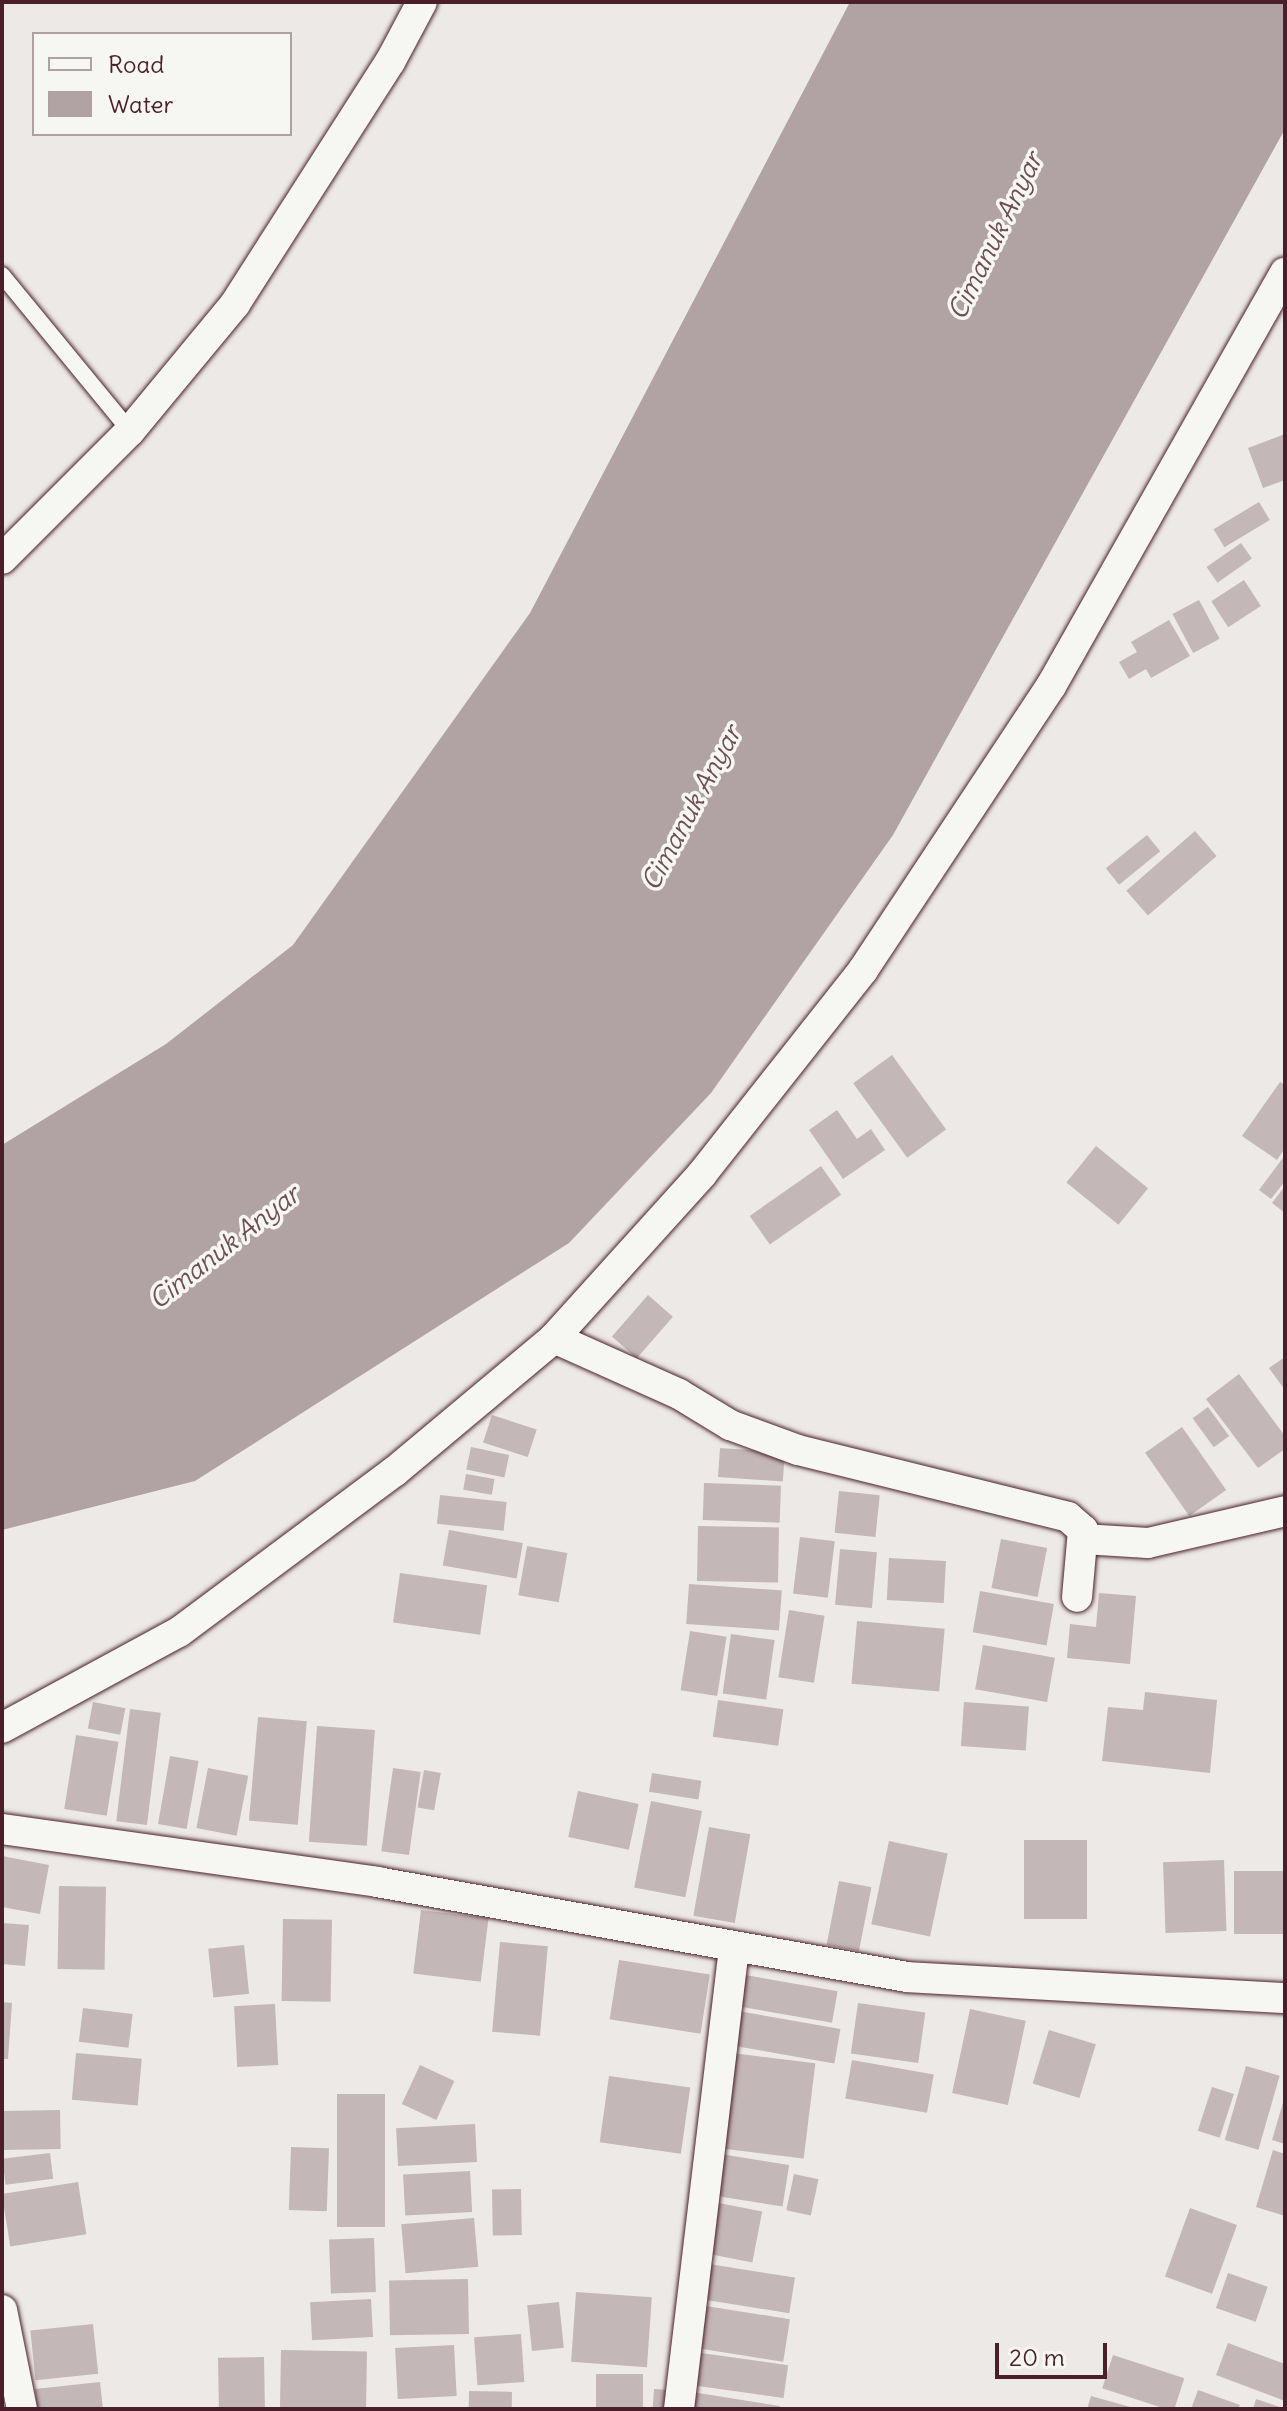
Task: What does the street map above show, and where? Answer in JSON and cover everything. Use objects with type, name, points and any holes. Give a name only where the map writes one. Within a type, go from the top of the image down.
[{"type":"street","points":[[2,559],[130,431],[235,304],[390,62],[422,2]]},
{"type":"street","points":[[2,1728],[179,1632],[281,1561],[554,1338],[702,1174],[863,970],[1051,686],[1285,273]]},
{"type":"street","points":[[554,1338],[679,1394],[730,1425],[798,1450],[1068,1517],[1083,1530],[1077,1597]]},
{"type":"street","points":[[1083,1539],[1148,1543],[1285,1511]]},
{"type":"street","points":[[2,1829],[377,1882],[579,1916],[734,1950],[965,1983],[1285,1998]]},
{"type":"street","points":[[679,2409],[734,1950]]},
{"type":"street","points":[[2,2310],[22,2409]]},
{"type":"lane","points":[[2,275],[130,431]]},
{"type":"water","name":"Cimanuk Anyar","points":[[850,2],[1285,2],[1285,129],[893,835],[711,1093],[569,1243],[195,1481],[2,1530],[2,1145],[166,1044],[293,945],[530,613]]},
{"type":"building","points":[[1285,434],[1285,480],[1263,488],[1248,448]]},
{"type":"building","points":[[1259,502],[1270,520],[1224,547],[1214,529]]},
{"type":"building","points":[[1241,543],[1252,559],[1217,583],[1207,567]]},
{"type":"building","points":[[1244,580],[1261,606],[1228,627],[1211,601]]},
{"type":"building","points":[[1199,600],[1220,639],[1193,653],[1173,614]]},
{"type":"building","points":[[1169,620],[1190,656],[1151,678],[1146,669],[1129,679],[1119,662],[1137,652],[1131,642]]},
{"type":"building","points":[[1195,831],[1217,856],[1148,916],[1126,891]]},
{"type":"building","points":[[1147,835],[1160,851],[1119,885],[1106,868]]},
{"type":"building","points":[[892,1055],[946,1129],[907,1158],[853,1083]]},
{"type":"building","points":[[1280,1082],[1285,1085],[1285,1148],[1277,1160],[1242,1136]]},
{"type":"building","points":[[837,1110],[857,1139],[871,1129],[885,1150],[843,1179],[809,1130]]},
{"type":"building","points":[[1096,1146],[1148,1188],[1118,1225],[1066,1183]]},
{"type":"building","points":[[1285,1155],[1285,1181],[1271,1199],[1259,1190]]},
{"type":"building","points":[[821,1166],[841,1195],[770,1245],[750,1216]]},
{"type":"building","points":[[1285,1186],[1285,1213],[1272,1203]]},
{"type":"building","points":[[648,1295],[673,1317],[637,1358],[612,1337]]},
{"type":"building","points":[[1285,1357],[1285,1390],[1269,1368]]},
{"type":"building","points":[[1239,1374],[1285,1436],[1285,1449],[1258,1468],[1206,1399]]},
{"type":"building","points":[[1208,1407],[1229,1436],[1214,1447],[1193,1418]]},
{"type":"building","points":[[492,1415],[537,1430],[528,1457],[483,1443]]},
{"type":"building","points":[[1182,1427],[1226,1490],[1189,1516],[1145,1453]]},
{"type":"building","points":[[471,1447],[509,1455],[504,1478],[466,1469]]},
{"type":"building","points":[[720,1448],[785,1453],[783,1481],[718,1477]]},
{"type":"building","points":[[466,1474],[495,1479],[492,1495],[463,1490]]},
{"type":"building","points":[[704,1483],[781,1486],[780,1523],[703,1520]]},
{"type":"building","points":[[839,1491],[880,1495],[875,1537],[835,1533]]},
{"type":"building","points":[[440,1495],[507,1502],[504,1531],[437,1524]]},
{"type":"building","points":[[698,1526],[779,1527],[778,1582],[697,1581]]},
{"type":"building","points":[[449,1530],[523,1543],[517,1578],[443,1565]]},
{"type":"building","points":[[800,1537],[835,1541],[828,1598],[793,1594]]},
{"type":"building","points":[[1001,1539],[1047,1548],[1038,1597],[991,1588]]},
{"type":"building","points":[[527,1546],[567,1553],[559,1602],[518,1595]]},
{"type":"building","points":[[840,1549],[877,1552],[872,1608],[835,1605]]},
{"type":"building","points":[[889,1558],[946,1561],[944,1603],[887,1600]]},
{"type":"building","points":[[400,1573],[487,1585],[480,1635],[393,1623]]},
{"type":"building","points":[[689,1584],[782,1590],[779,1630],[686,1624]]},
{"type":"building","points":[[980,1591],[1054,1604],[1047,1645],[973,1632]]},
{"type":"building","points":[[1099,1593],[1136,1596],[1130,1664],[1067,1658],[1070,1624],[1096,1627]]},
{"type":"building","points":[[789,1610],[825,1616],[814,1683],[778,1677]]},
{"type":"building","points":[[857,1621],[945,1629],[939,1691],[852,1684]]},
{"type":"building","points":[[690,1631],[727,1637],[717,1696],[681,1690]]},
{"type":"building","points":[[731,1634],[775,1640],[766,1700],[723,1693]]},
{"type":"building","points":[[983,1645],[1055,1658],[1047,1702],[975,1689]]},
{"type":"building","points":[[1145,1692],[1217,1700],[1210,1773],[1102,1761],[1108,1707],[1143,1710]]},
{"type":"building","points":[[718,1700],[783,1709],[778,1746],[713,1737]]},
{"type":"building","points":[[93,1702],[125,1708],[120,1735],[88,1729]]},
{"type":"building","points":[[964,1702],[1029,1707],[1026,1750],[961,1746]]},
{"type":"building","points":[[130,1709],[161,1713],[147,1825],[116,1821]]},
{"type":"building","points":[[258,1717],[307,1721],[298,1825],[249,1821]]},
{"type":"building","points":[[317,1726],[375,1730],[367,1846],[309,1842]]},
{"type":"building","points":[[76,1735],[118,1742],[107,1816],[64,1809]]},
{"type":"building","points":[[170,1756],[199,1761],[187,1829],[158,1824]]},
{"type":"building","points":[[208,1768],[248,1776],[237,1836],[196,1828]]},
{"type":"building","points":[[393,1768],[421,1772],[409,1855],[381,1851]]},
{"type":"building","points":[[424,1770],[441,1773],[434,1810],[417,1807]]},
{"type":"building","points":[[652,1773],[701,1781],[698,1800],[649,1792]]},
{"type":"building","points":[[578,1791],[639,1804],[629,1850],[568,1837]]},
{"type":"building","points":[[651,1801],[702,1811],[685,1897],[634,1887]]},
{"type":"building","points":[[709,1827],[750,1834],[735,1923],[693,1916]]},
{"type":"building","points":[[1024,1840],[1087,1840],[1087,1919],[1024,1919]]},
{"type":"building","points":[[889,1841],[948,1853],[930,1937],[871,1924]]},
{"type":"building","points":[[2,1856],[49,1865],[40,1914],[2,1907]]},
{"type":"building","points":[[1224,1860],[1226,1931],[1166,1933],[1163,1862]]},
{"type":"building","points":[[1234,1871],[1285,1871],[1285,1934],[1234,1934]]},
{"type":"building","points":[[839,1881],[871,1887],[859,1951],[827,1945]]},
{"type":"building","points":[[59,1886],[106,1887],[105,1970],[58,1969]]},
{"type":"building","points":[[421,1910],[488,1918],[481,1982],[413,1974]]},
{"type":"building","points":[[283,1919],[332,1920],[331,2002],[282,2001]]},
{"type":"building","points":[[2,1923],[29,1925],[25,1966],[2,1964]]},
{"type":"building","points":[[500,1942],[548,1946],[540,2036],[492,2032]]},
{"type":"building","points":[[244,1945],[249,1994],[213,1997],[208,1949]]},
{"type":"building","points":[[619,1960],[710,1974],[700,2034],[610,2019]]},
{"type":"building","points":[[745,1975],[838,1991],[832,2023],[739,2007]]},
{"type":"building","points":[[2,2002],[12,2003],[8,2059],[2,2059]]},
{"type":"building","points":[[858,2003],[925,2012],[918,2063],[851,2054]]},
{"type":"building","points":[[275,2004],[278,2065],[237,2067],[234,2006]]},
{"type":"building","points":[[83,2008],[133,2014],[128,2048],[79,2042]]},
{"type":"building","points":[[970,2009],[1026,2021],[1008,2105],[952,2093]]},
{"type":"building","points":[[738,2011],[840,2029],[834,2064],[732,2045]]},
{"type":"building","points":[[1049,2030],[1096,2044],[1079,2098],[1033,2084]]},
{"type":"building","points":[[76,2053],[142,2059],[138,2106],[72,2100]]},
{"type":"building","points":[[732,2053],[815,2063],[804,2159],[720,2148]]},
{"type":"building","points":[[852,2060],[934,2074],[927,2113],[845,2098]]},
{"type":"building","points":[[420,2065],[454,2081],[436,2120],[402,2104]]},
{"type":"building","points":[[1246,2066],[1280,2076],[1258,2150],[1225,2140]]},
{"type":"building","points":[[609,2076],[690,2087],[681,2154],[600,2142]]},
{"type":"building","points":[[1212,2087],[1234,2094],[1220,2138],[1198,2131]]},
{"type":"building","points":[[337,2094],[385,2094],[385,2227],[337,2227]]},
{"type":"building","points":[[1285,2099],[1285,2144],[1272,2140]]},
{"type":"building","points":[[60,2110],[61,2149],[3,2150],[2,2111]]},
{"type":"building","points":[[475,2124],[477,2162],[398,2166],[396,2128]]},
{"type":"building","points":[[291,2147],[329,2148],[327,2211],[289,2210]]},
{"type":"building","points":[[1273,2150],[1285,2154],[1285,2216],[1256,2207]]},
{"type":"building","points":[[50,2153],[53,2179],[6,2185],[2,2159]]},
{"type":"building","points":[[720,2154],[789,2165],[783,2206],[713,2195]]},
{"type":"building","points":[[470,2171],[472,2212],[405,2215],[403,2175]]},
{"type":"building","points":[[794,2174],[818,2179],[811,2215],[786,2210]]},
{"type":"building","points":[[78,2182],[86,2234],[10,2246],[2,2194]]},
{"type":"building","points":[[521,2189],[522,2235],[493,2235],[492,2190]]},
{"type":"building","points":[[719,2203],[762,2211],[752,2262],[709,2254]]},
{"type":"building","points":[[1190,2208],[1237,2225],[1212,2294],[1165,2277]]},
{"type":"building","points":[[474,2218],[478,2267],[406,2273],[401,2224]]},
{"type":"building","points":[[374,2238],[376,2292],[331,2294],[329,2240]]},
{"type":"building","points":[[709,2264],[795,2278],[789,2313],[703,2300]]},
{"type":"building","points":[[1228,2273],[1268,2287],[1256,2322],[1216,2308]]},
{"type":"building","points":[[468,2279],[469,2334],[390,2335],[389,2280]]},
{"type":"building","points":[[576,2292],[652,2297],[647,2367],[571,2362]]},
{"type":"building","points":[[371,2299],[373,2337],[312,2340],[310,2302]]},
{"type":"building","points":[[559,2302],[564,2348],[532,2351],[527,2305]]},
{"type":"building","points":[[706,2306],[790,2319],[783,2362],[699,2348]]},
{"type":"building","points":[[93,2324],[98,2374],[36,2380],[30,2331]]},
{"type":"building","points":[[521,2334],[524,2382],[477,2385],[474,2337]]},
{"type":"building","points":[[1228,2343],[1285,2364],[1285,2401],[1216,2375]]},
{"type":"building","points":[[454,2345],[457,2396],[398,2399],[395,2348]]},
{"type":"building","points":[[281,2350],[367,2352],[366,2408],[280,2407]]},
{"type":"building","points":[[701,2353],[788,2365],[784,2398],[696,2386]]},
{"type":"building","points":[[1113,2355],[1184,2378],[1174,2409],[1102,2388]]},
{"type":"building","points":[[264,2357],[265,2409],[219,2409],[218,2358]]},
{"type":"building","points":[[596,2374],[643,2374],[643,2409],[596,2409]]},
{"type":"building","points":[[100,2382],[103,2409],[37,2409],[35,2389]]},
{"type":"building","points":[[654,2389],[669,2390],[668,2409],[653,2409]]},
{"type":"building","points":[[1198,2390],[1240,2405],[1238,2409],[1191,2409]]},
{"type":"building","points":[[469,2391],[512,2392],[512,2409],[469,2409]]},
{"type":"building","points":[[692,2392],[780,2406],[780,2409],[690,2409]]},
{"type":"building","points":[[1091,2396],[1134,2408],[1134,2409],[1087,2409]]},
{"type":"building","points":[[1256,2399],[1283,2408],[1283,2409],[1253,2409]]}]
